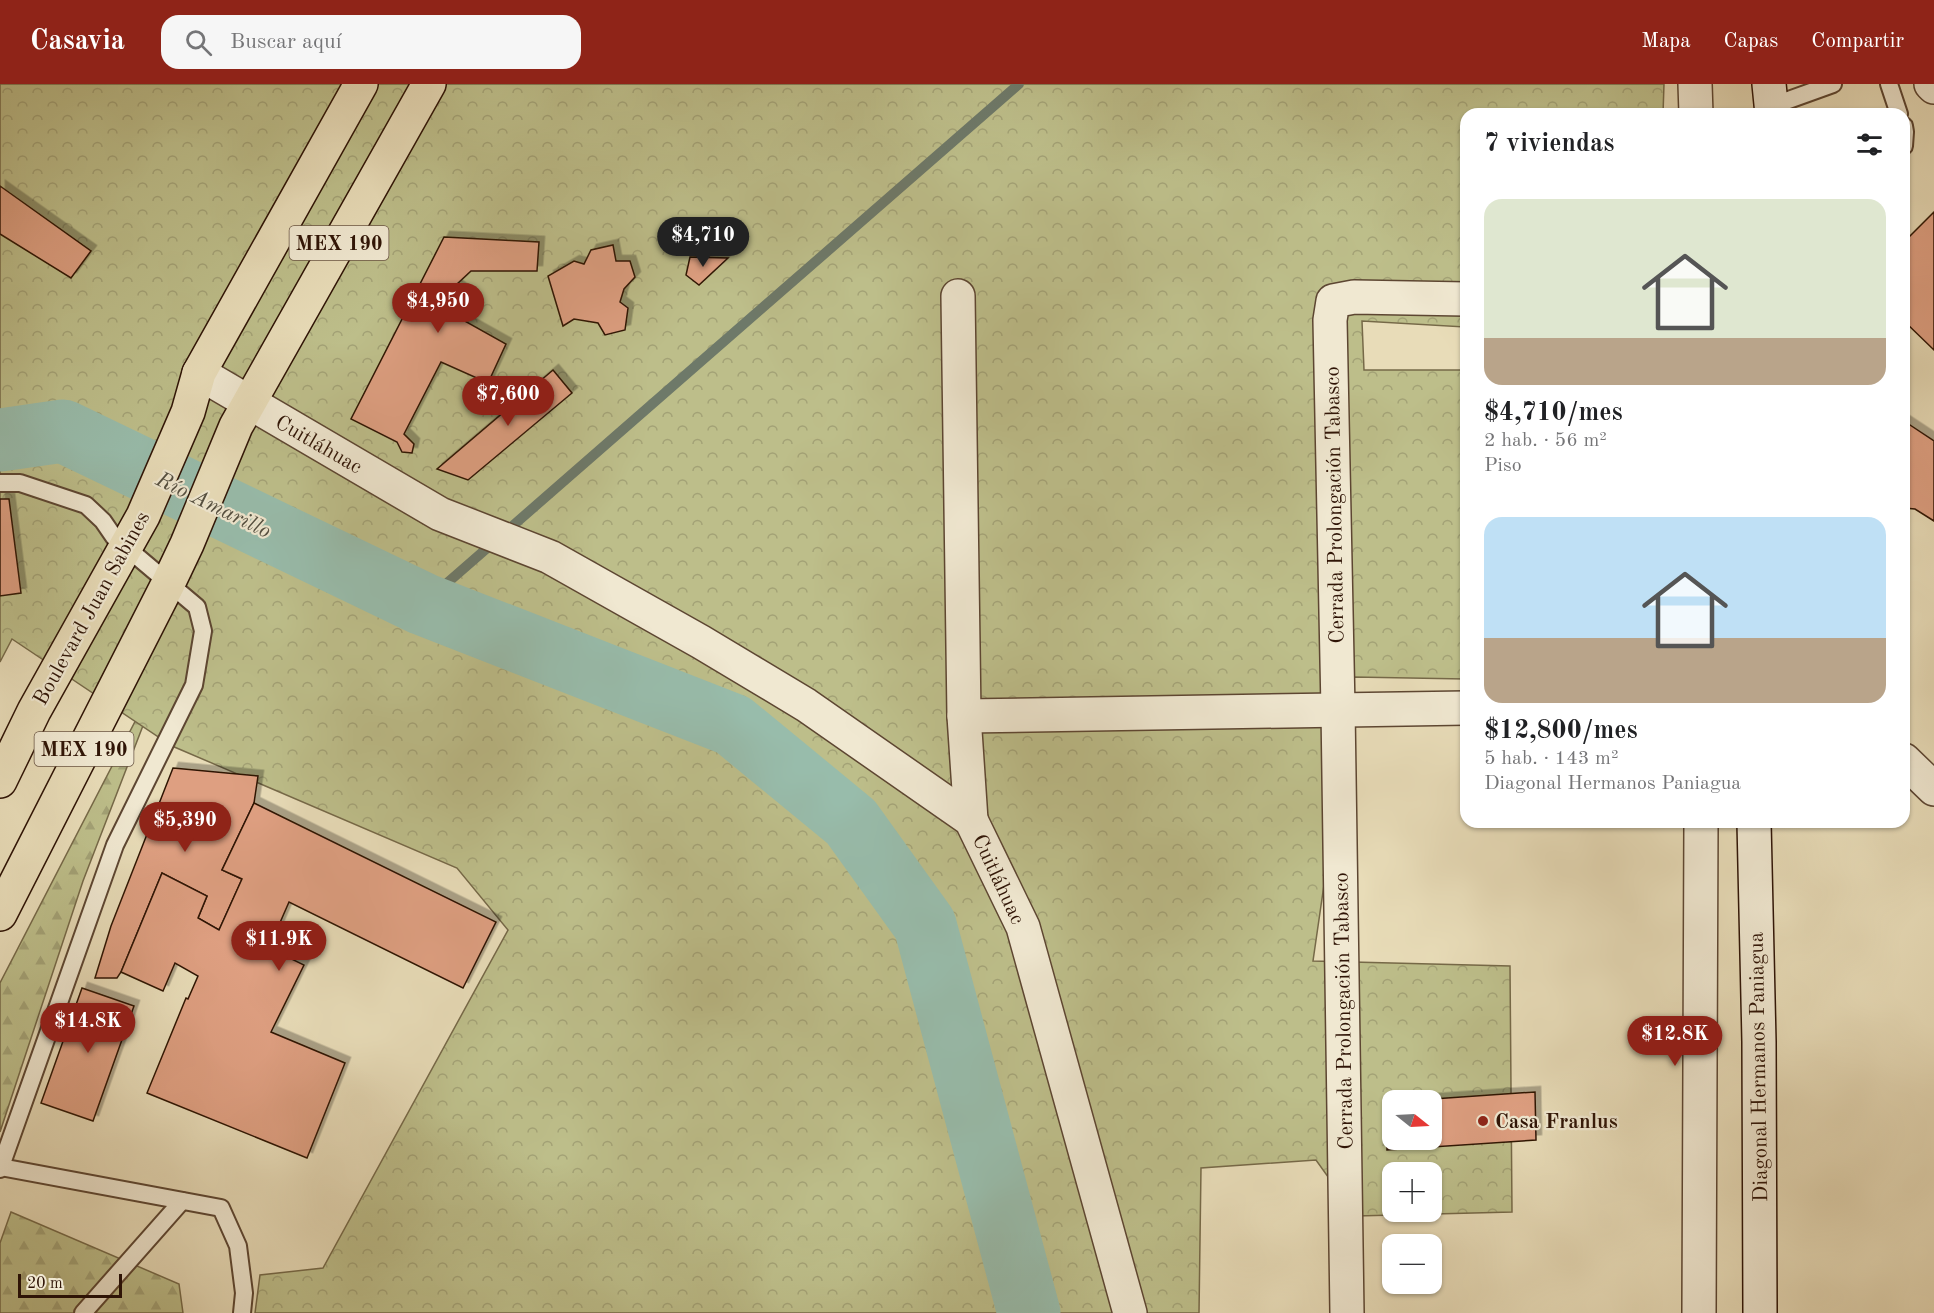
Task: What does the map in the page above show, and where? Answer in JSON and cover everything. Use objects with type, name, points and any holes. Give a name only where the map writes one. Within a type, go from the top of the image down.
[{"type":"main road","name":"Boulevard Juan Sabines","points":[[0,781],[34,711],[142,516],[188,412],[199,373],[361,84]]},
{"type":"main road","name":"MEX 190","points":[[0,914],[168,584],[249,402],[429,84]]},
{"type":"street","points":[[1695,84],[1696,108]]},
{"type":"street","points":[[958,296],[964,716],[971,820]]},
{"type":"street","name":"Cerrada Prolongación Tabasco","points":[[1347,1313],[1330,320],[1333,301],[1354,297],[1460,299]]},
{"type":"street","name":"Cuitláhuac","points":[[199,373],[440,514],[550,557],[701,642],[806,705],[971,820],[1023,927],[1130,1313]]},
{"type":"street","points":[[964,716],[1460,708]]},
{"type":"street","points":[[1910,766],[1934,789]]},
{"type":"street","points":[[1699,1313],[1701,828]]},
{"type":"street","name":"Diagonal Hermanos Paniagua","points":[[1754,828],[1759,1042],[1760,1313]]},
{"type":"lane","points":[[1771,101],[1833,84]]},
{"type":"lane","points":[[1889,84],[1897,108]]},
{"type":"lane","points":[[0,483],[20,483],[86,505],[103,521],[114,537],[197,607],[202,631],[194,685],[115,845],[0,1168],[221,1208],[238,1246],[244,1293],[242,1313]]},
{"type":"lane","points":[[83,1313],[182,1201]]},
{"type":"green space","points":[[0,84],[1664,84],[1663,108],[1460,108],[1460,327],[1362,321],[1364,370],[1460,370],[1460,679],[1354,677],[1313,961],[1510,966],[1512,1212],[1442,1214],[1442,1162],[1382,1162],[1382,1215],[1356,1216],[1316,1160],[1201,1168],[1199,1313],[255,1313],[260,1275],[323,1268],[508,930],[457,868],[172,746],[12,639],[0,662]]},
{"type":"green space","points":[[173,648],[83,881],[0,1132],[0,983]]},
{"type":"green space","points":[[11,1212],[179,1284],[183,1313],[0,1313],[0,1243]]},
{"type":"building","points":[[0,186],[91,251],[71,278],[0,234]]},
{"type":"building","points":[[1934,212],[1934,350],[1910,327],[1910,236]]},
{"type":"building","points":[[444,237],[539,242],[537,271],[471,271],[456,285],[470,296],[461,319],[506,344],[488,383],[441,362],[404,434],[414,444],[412,453],[402,452],[397,442],[351,419]]},
{"type":"building","points":[[613,245],[616,261],[630,261],[635,277],[624,289],[620,302],[628,308],[625,330],[605,335],[598,323],[574,319],[563,326],[548,276],[574,261],[584,264],[591,250]]},
{"type":"building","points":[[690,257],[728,258],[699,285],[686,275]]},
{"type":"building","points":[[553,370],[572,393],[468,480],[437,469]]},
{"type":"building","points":[[1910,425],[1934,441],[1934,521],[1915,509],[1910,509]]},
{"type":"building","points":[[0,499],[9,499],[21,593],[0,596]]},
{"type":"building","points":[[173,768],[258,776],[254,803],[222,870],[242,879],[219,930],[198,918],[207,896],[162,873],[121,972],[117,978],[95,978],[111,926]]},
{"type":"building","points":[[254,803],[496,922],[463,988],[289,902],[269,948],[304,965],[271,1032],[345,1063],[307,1158],[147,1093],[186,998],[188,999],[198,976],[175,963],[163,991],[121,972],[162,873],[207,896],[198,918],[219,930],[242,879],[222,870]]},
{"type":"building","points":[[82,988],[134,1006],[93,1121],[41,1103]]},
{"type":"building","name":"Casa Franlus","points":[[1535,1092],[1536,1140],[1442,1146],[1442,1098]]},
{"type":"waterway","points":[[423,604],[1019,84]]},
{"type":"waterway","name":"Río Amarillo","points":[[0,440],[63,431],[423,604],[733,725],[851,822],[925,925],[1029,1313]]},
{"type":"place","name":"Casa Franlus","points":[[1483,1121]]}]
